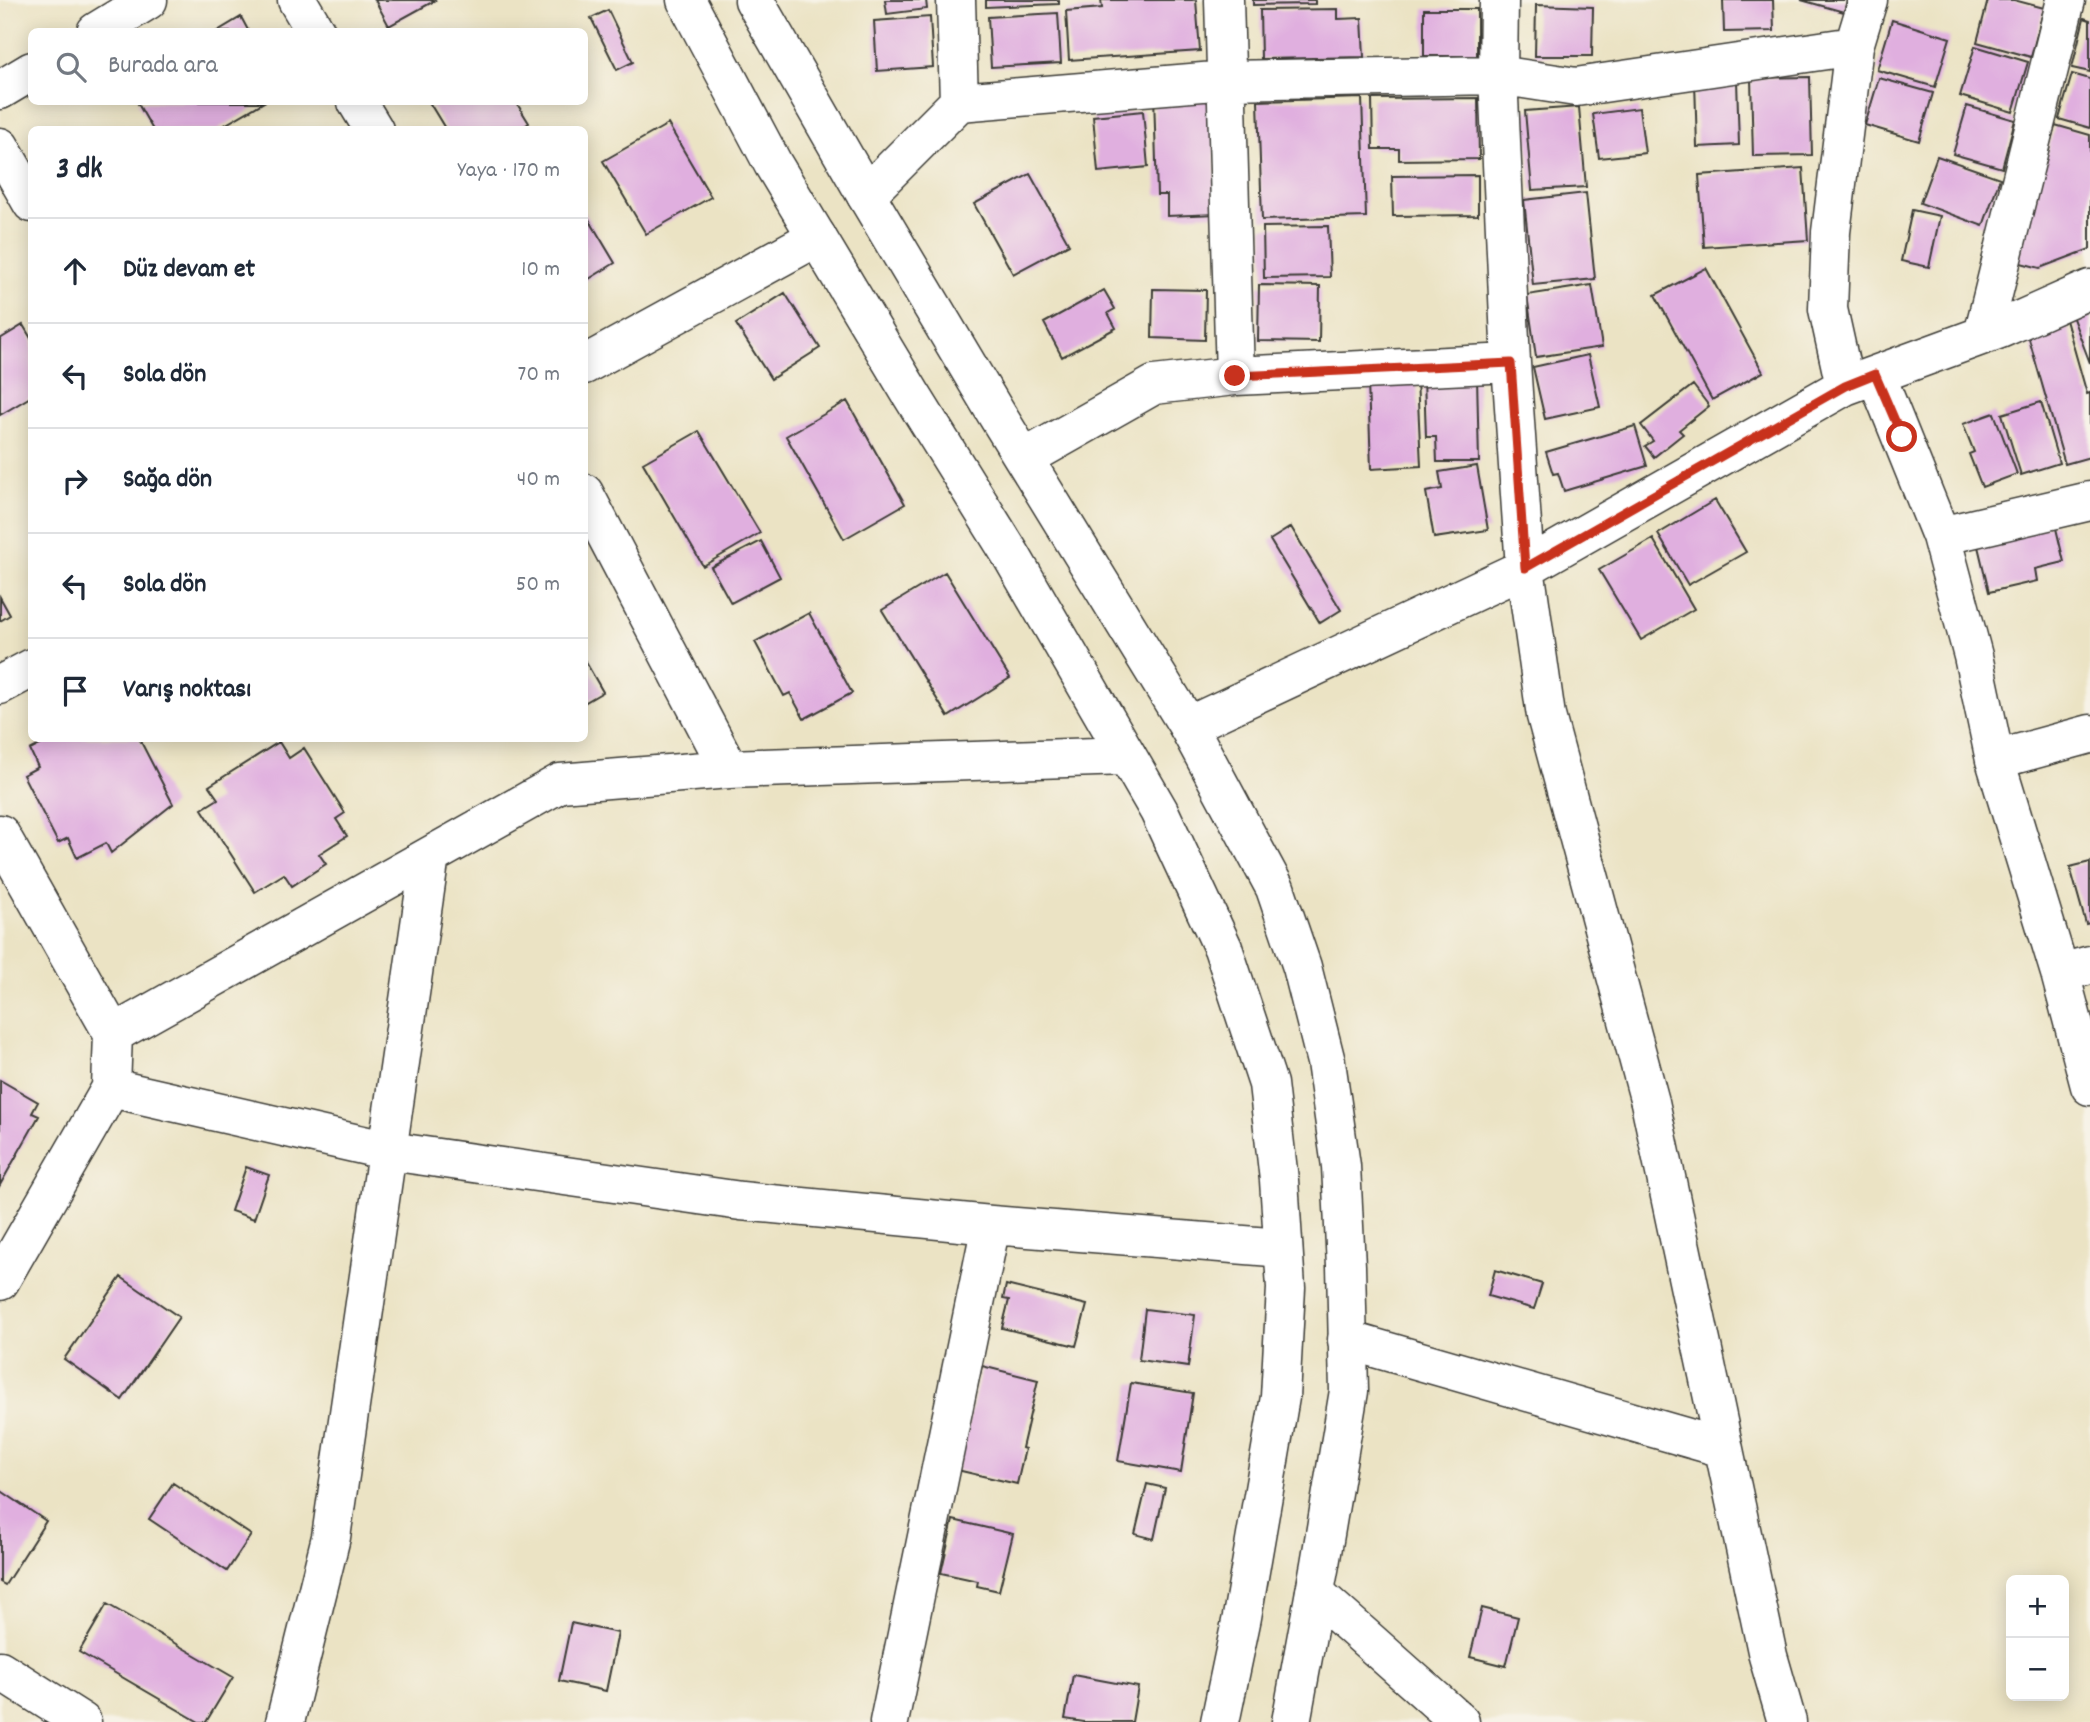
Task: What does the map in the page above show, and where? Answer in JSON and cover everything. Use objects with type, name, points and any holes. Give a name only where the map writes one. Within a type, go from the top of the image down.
[{"type":"street","points":[[102,28],[148,0]]},
{"type":"street","points":[[297,0],[314,28]]},
{"type":"street","points":[[686,0],[773,164],[1011,555],[1159,811],[1223,948],[1268,1084],[1279,1180],[1286,1288],[1280,1397],[1242,1617],[1220,1722]]},
{"type":"street","points":[[754,0],[866,195],[1188,726],[1275,888],[1305,978],[1326,1062],[1341,1167],[1349,1391],[1291,1722]]},
{"type":"street","points":[[956,0],[960,102]]},
{"type":"street","points":[[1224,0],[1235,376]]},
{"type":"street","points":[[1499,0],[1498,75],[1511,363],[1525,568],[1546,716],[1650,1102],[1768,1656],[1787,1722]]},
{"type":"street","points":[[1868,0],[1854,46],[1831,232],[1828,309],[1860,380],[1941,536],[1973,656],[1995,760],[2075,969],[2090,1086]]},
{"type":"street","points":[[1983,335],[2066,0]]},
{"type":"street","points":[[866,195],[960,102],[1227,80],[1498,75],[1576,87],[1854,46]]},
{"type":"street","points":[[0,90],[28,73]]},
{"type":"street","points":[[359,105],[372,126]]},
{"type":"street","points":[[0,147],[28,196]]},
{"type":"street","points":[[588,363],[817,237]]},
{"type":"street","points":[[1188,726],[1525,568],[1860,380],[1983,335],[2090,289]]},
{"type":"street","points":[[1025,457],[1154,386],[1235,376],[1511,363]]},
{"type":"street","points":[[588,501],[729,769]]},
{"type":"street","points":[[1941,536],[2090,501]]},
{"type":"street","points":[[0,685],[28,670]]},
{"type":"street","points":[[1995,760],[2090,734]]},
{"type":"street","points":[[113,1034],[560,783],[729,769],[1127,756]]},
{"type":"street","points":[[0,835],[113,1034],[111,1088],[0,1281]]},
{"type":"street","points":[[285,1722],[331,1536],[430,856]]},
{"type":"street","points":[[111,1088],[389,1151],[741,1201],[991,1225],[1283,1248]]},
{"type":"street","points":[[889,1722],[991,1225]]},
{"type":"street","points":[[1347,1340],[1723,1448]]},
{"type":"street","points":[[1315,1593],[1460,1722]]},
{"type":"street","points":[[0,1670],[82,1722]]},
{"type":"building","points":[[375,0],[436,0],[389,26]]},
{"type":"building","points":[[885,0],[926,0],[927,9],[887,14]]},
{"type":"building","points":[[986,0],[1059,0],[1059,4],[986,7]]},
{"type":"building","points":[[1101,0],[1196,0],[1200,51],[1069,60],[1066,11],[1102,8]]},
{"type":"building","points":[[1253,0],[1315,0],[1315,4],[1253,5]]},
{"type":"building","points":[[1723,0],[1773,0],[1774,31],[1724,32]]},
{"type":"building","points":[[1801,0],[1847,0],[1844,12]]},
{"type":"building","points":[[1988,0],[2014,0],[2044,8],[2031,57],[1977,42]]},
{"type":"building","points":[[1536,5],[1593,7],[1592,56],[1535,56]]},
{"type":"building","points":[[1338,9],[1338,19],[1362,18],[1364,57],[1261,59],[1260,10]]},
{"type":"building","points":[[1424,9],[1477,9],[1477,56],[1424,56]]},
{"type":"building","points":[[608,10],[633,62],[617,70],[591,18]]},
{"type":"building","points":[[1058,13],[1061,63],[991,67],[988,17]]},
{"type":"building","points":[[241,17],[247,28],[223,28]]},
{"type":"building","points":[[930,17],[933,67],[877,71],[874,21]]},
{"type":"building","points":[[2084,18],[2090,20],[2090,72],[2072,68]]},
{"type":"building","points":[[1892,20],[1950,38],[1935,87],[1877,70]]},
{"type":"building","points":[[1975,46],[2028,62],[2013,112],[1960,96]]},
{"type":"building","points":[[2072,74],[2090,79],[2090,128],[2059,119]]},
{"type":"building","points":[[1810,77],[1812,155],[1753,156],[1751,78]]},
{"type":"building","points":[[1879,78],[1933,93],[1919,141],[1865,125]]},
{"type":"building","points":[[1737,80],[1739,145],[1697,147],[1695,81]]},
{"type":"building","points":[[1213,94],[1217,214],[1167,216],[1167,195],[1157,195],[1154,95]]},
{"type":"building","points":[[1362,98],[1366,217],[1262,220],[1258,101]]},
{"type":"building","points":[[1478,98],[1479,159],[1399,160],[1399,149],[1373,149],[1372,99]]},
{"type":"building","points":[[139,105],[259,105],[223,126],[151,126]]},
{"type":"building","points":[[431,105],[518,105],[529,123],[525,126],[444,126]]},
{"type":"building","points":[[1967,106],[2015,120],[2002,168],[1953,154]]},
{"type":"building","points":[[1579,107],[1586,187],[1532,190],[1525,111]]},
{"type":"building","points":[[1639,108],[1645,153],[1599,158],[1593,114]]},
{"type":"building","points":[[1143,111],[1148,167],[1098,172],[1093,116]]},
{"type":"building","points":[[668,124],[711,197],[646,234],[603,161]]},
{"type":"building","points":[[2055,125],[2090,135],[2090,249],[2040,268],[2017,262]]},
{"type":"building","points":[[1937,156],[2000,178],[1983,226],[1920,203]]},
{"type":"building","points":[[1803,168],[1808,240],[1704,247],[1699,175]]},
{"type":"building","points":[[1030,174],[1069,244],[1013,274],[974,204]]},
{"type":"building","points":[[1478,175],[1478,215],[1393,216],[1392,176]]},
{"type":"building","points":[[1586,193],[1595,279],[1533,285],[1524,200]]},
{"type":"building","points":[[1912,210],[1940,216],[1929,267],[1901,261]]},
{"type":"building","points":[[588,218],[615,263],[588,280]]},
{"type":"building","points":[[1328,226],[1330,277],[1264,278],[1263,227]]},
{"type":"building","points":[[1706,268],[1763,372],[1712,400],[1655,295]]},
{"type":"building","points":[[1259,285],[1320,286],[1319,342],[1258,341]]},
{"type":"building","points":[[1592,285],[1602,347],[1536,357],[1527,295]]},
{"type":"building","points":[[1153,289],[1206,290],[1205,340],[1152,338]]},
{"type":"building","points":[[1104,290],[1115,309],[1108,313],[1116,328],[1062,357],[1044,323]]},
{"type":"building","points":[[785,293],[820,348],[771,379],[736,324]]},
{"type":"building","points":[[2090,306],[2090,363],[2071,313]]},
{"type":"building","points":[[2066,320],[2087,394],[2090,393],[2090,457],[2065,464],[2027,332]]},
{"type":"building","points":[[23,325],[28,333],[28,398],[0,415],[0,339]]},
{"type":"building","points":[[1588,355],[1600,407],[1545,419],[1533,367]]},
{"type":"building","points":[[1477,377],[1479,462],[1437,462],[1436,437],[1426,437],[1424,378]]},
{"type":"building","points":[[1417,379],[1421,466],[1371,469],[1368,381]]},
{"type":"building","points":[[1693,385],[1709,406],[1679,430],[1683,434],[1654,457],[1645,446],[1653,441],[1641,425]]},
{"type":"building","points":[[847,401],[905,504],[844,539],[786,436]]},
{"type":"building","points":[[2041,402],[2059,463],[2021,475],[2002,414]]},
{"type":"building","points":[[1994,413],[2017,474],[1982,487],[1969,454],[1974,452],[1963,424]]},
{"type":"building","points":[[1635,426],[1647,466],[1564,491],[1558,473],[1553,474],[1546,452]]},
{"type":"building","points":[[699,431],[760,533],[703,566],[643,463]]},
{"type":"building","points":[[1477,466],[1488,530],[1434,538],[1426,492],[1442,489],[1439,472]]},
{"type":"building","points":[[1715,500],[1746,552],[1688,585],[1658,534]]},
{"type":"building","points":[[2055,524],[2064,562],[2035,569],[2037,581],[1989,592],[1977,542]]},
{"type":"building","points":[[1291,527],[1341,610],[1320,623],[1270,540]]},
{"type":"building","points":[[1653,539],[1694,609],[1641,640],[1599,570]]},
{"type":"building","points":[[761,541],[780,577],[731,603],[711,567]]},
{"type":"building","points":[[945,572],[1010,678],[948,717],[882,610]]},
{"type":"building","points":[[0,597],[10,615],[0,621]]},
{"type":"building","points":[[809,613],[852,693],[804,719],[790,693],[784,696],[755,642]]},
{"type":"building","points":[[588,666],[603,692],[588,701]]},
{"type":"building","points":[[45,742],[141,742],[173,804],[111,853],[106,843],[77,858],[68,838],[58,843],[23,775],[38,767],[30,750]]},
{"type":"building","points":[[279,742],[289,758],[304,748],[345,813],[336,819],[347,836],[319,854],[326,864],[292,886],[284,874],[255,892],[202,809],[218,799],[209,786]]},
{"type":"building","points":[[2090,862],[2090,923],[2086,924],[2070,867]]},
{"type":"building","points":[[0,1080],[38,1102],[32,1113],[39,1116],[0,1185]]},
{"type":"building","points":[[246,1167],[269,1175],[254,1219],[231,1211]]},
{"type":"building","points":[[1495,1270],[1542,1284],[1534,1309],[1488,1296]]},
{"type":"building","points":[[121,1277],[179,1317],[122,1400],[64,1359]]},
{"type":"building","points":[[1006,1285],[1087,1305],[1076,1346],[1002,1328],[1009,1300],[1003,1299]]},
{"type":"building","points":[[1145,1309],[1195,1315],[1188,1367],[1139,1360]]},
{"type":"building","points":[[982,1366],[1038,1380],[1022,1448],[1025,1449],[1017,1484],[957,1470]]},
{"type":"building","points":[[1131,1383],[1193,1393],[1181,1472],[1118,1461]]},
{"type":"building","points":[[173,1483],[251,1535],[227,1571],[149,1519]]},
{"type":"building","points":[[1147,1484],[1165,1488],[1154,1539],[1135,1534]]},
{"type":"building","points":[[0,1490],[46,1521],[5,1585],[0,1582]]},
{"type":"building","points":[[953,1520],[1013,1534],[999,1591],[977,1586],[978,1581],[941,1573]]},
{"type":"building","points":[[107,1604],[233,1677],[206,1722],[199,1722],[79,1652]]},
{"type":"building","points":[[1482,1608],[1518,1617],[1506,1666],[1470,1657]]},
{"type":"building","points":[[571,1623],[618,1633],[606,1691],[559,1681]]},
{"type":"building","points":[[1073,1675],[1138,1687],[1132,1722],[1084,1722],[1065,1719]]},
{"type":"route","points":[[1235,376],[1511,363],[1525,568],[1845,386],[1875,374],[1902,437]]}]
